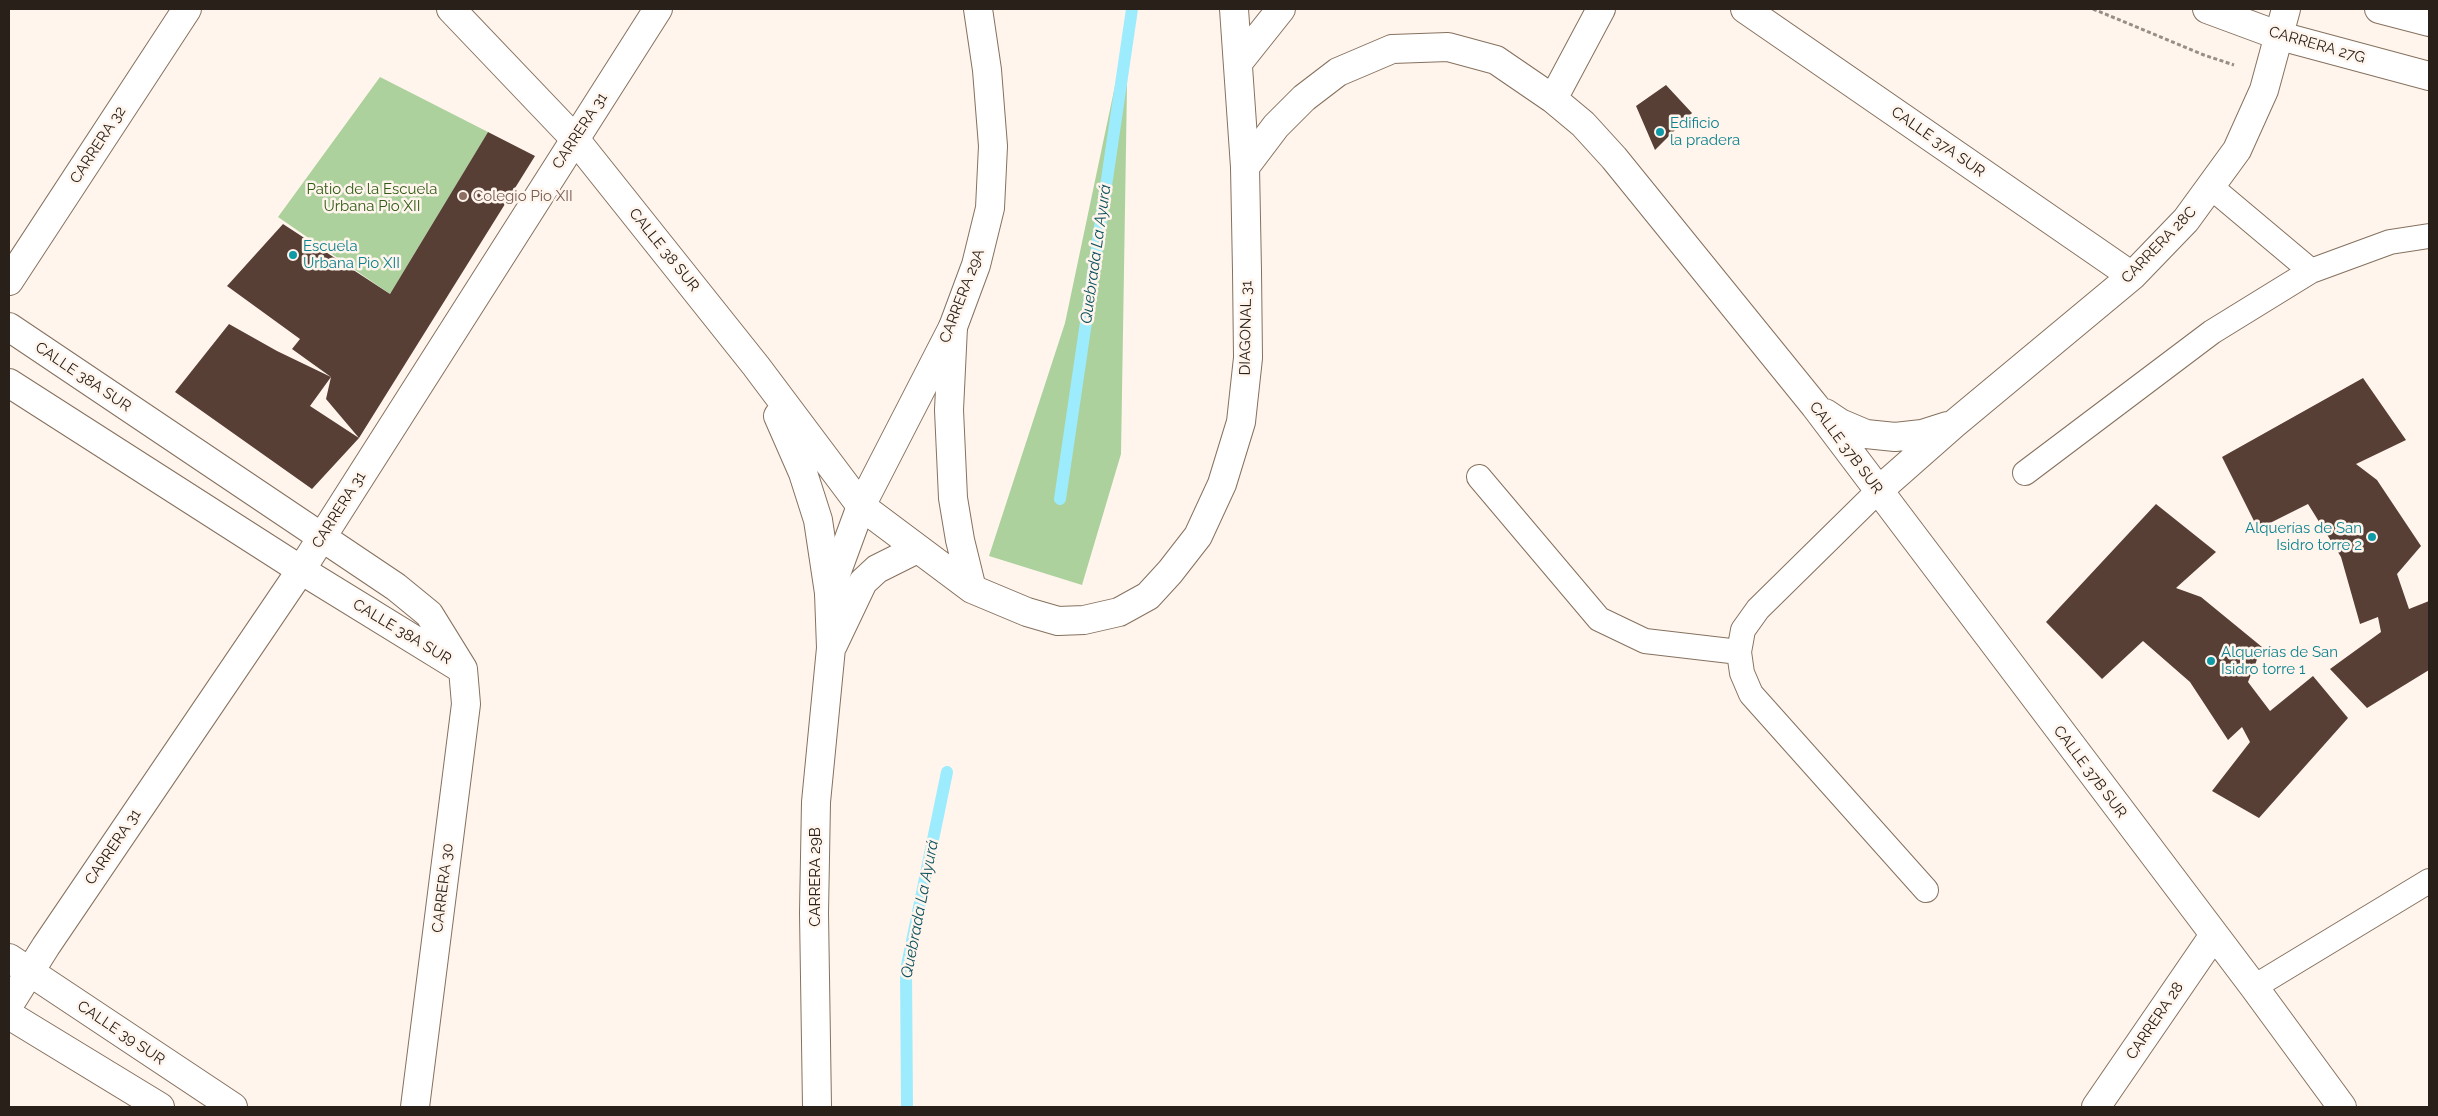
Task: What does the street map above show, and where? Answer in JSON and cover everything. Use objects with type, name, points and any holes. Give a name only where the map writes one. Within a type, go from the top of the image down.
[{"type":"street","name":"CARRERA 32","points":[[9,281],[187,9]]},
{"type":"street","name":"CALLE 38 SUR","points":[[451,9],[575,139],[756,366],[861,506]]},
{"type":"street","name":"CARRERA 31","points":[[9,1005],[19,964],[301,570],[658,9]]},
{"type":"street","name":"CARRERA 29A","points":[[861,506],[953,328],[976,265],[990,208],[993,146],[987,70],[978,9]]},
{"type":"street","name":"DIAGONAL 31","points":[[861,506],[972,589],[1027,612],[1058,621],[1084,620],[1119,612],[1148,596],[1170,572],[1198,536],[1222,484],[1241,422],[1248,358],[1245,167],[1234,9]]},
{"type":"street","points":[[1238,63],[1281,9]]},
{"type":"street","points":[[1554,99],[1601,9]]},
{"type":"street","name":"CALLE 37A SUR","points":[[1745,9],[2132,276]]},
{"type":"street","name":"CARRERA 27G","points":[[2207,9],[2280,36],[2429,76]]},
{"type":"street","name":"CARRERA 28C","points":[[1878,491],[1954,424],[2132,276],[2186,220],[2237,150],[2264,90],[2286,9]]},
{"type":"street","points":[[2378,9],[2429,22]]},
{"type":"street","name":"CALLE 37B SUR","points":[[1245,167],[1276,126],[1304,98],[1338,72],[1392,50],[1448,47],[1496,60],[1554,99],[1583,124],[1614,158],[1815,406],[2254,987],[2342,1107]]},
{"type":"street","name":"CALLE 38A SUR","points":[[9,327],[396,588],[429,614],[463,669]]},
{"type":"street","points":[[953,328],[948,410],[951,478],[960,540],[972,589]]},
{"type":"street","points":[[756,366],[803,473],[818,520],[830,593]]},
{"type":"street","name":"CALLE 38A SUR","points":[[9,383],[301,570],[463,669]]},
{"type":"street","name":"CARRERA 28C","points":[[1815,406],[1840,423],[1866,434],[1895,437],[1922,434],[1954,424]]},
{"type":"street","name":"CARRERA 29B","points":[[817,1107],[814,912],[816,802],[831,648],[830,593],[861,506]]},
{"type":"street","name":"CARRERA 29B","points":[[831,648],[863,582],[877,569],[917,549]]},
{"type":"street","name":"CARRERA 30","points":[[415,1107],[466,704],[463,669]]},
{"type":"street","name":"CARRERA 28","points":[[2096,1107],[2214,935]]},
{"type":"street","name":"CALLE 39 SUR","points":[[19,964],[233,1107]]},
{"type":"street","points":[[9,1015],[160,1107]]},
{"type":"lane","points":[[2211,187],[2311,271]]},
{"type":"lane","points":[[2025,473],[2212,332],[2311,271],[2390,242],[2429,236]]},
{"type":"lane","points":[[1479,477],[1599,619],[1645,641],[1739,652]]},
{"type":"lane","points":[[1878,491],[1758,609],[1743,630],[1739,652],[1742,673],[1751,694],[1926,890]]},
{"type":"lane","points":[[2254,987],[2429,881]]},
{"type":"green space","points":[[1128,24],[1121,454],[1082,585],[989,556],[1065,323]]},
{"type":"green space","name":"Patio de la Escuela Urbana Pio XII","points":[[380,77],[488,132],[390,294],[278,217]]},
{"type":"building","name":"Edificio la pradera","points":[[1666,85],[1692,113],[1655,150],[1636,106]]},
{"type":"building","name":"Escuela Urbana Pio XII","points":[[488,132],[535,156],[359,438],[326,399],[331,377],[292,349],[300,339],[227,286],[283,224],[390,294]]},
{"type":"building","points":[[229,324],[277,351],[331,377],[310,406],[359,438],[312,489],[175,392]]},
{"type":"building","name":"Alquerías de San Isidro torre 2","points":[[2363,378],[2406,440],[2356,464],[2377,480],[2421,546],[2397,574],[2409,609],[2429,601],[2429,670],[2367,708],[2330,669],[2381,632],[2378,617],[2360,624],[2341,557],[2308,504],[2258,529],[2222,457]]},
{"type":"building","name":"Alquerías de San Isidro torre 1","points":[[2156,504],[2216,552],[2176,588],[2201,597],[2262,647],[2248,682],[2270,711],[2313,676],[2348,718],[2259,818],[2212,791],[2250,742],[2242,727],[2228,740],[2190,682],[2143,641],[2102,679],[2046,622]]},
{"type":"waterway","name":"Quebrada La Ayurá","points":[[1060,499],[1132,9]]},
{"type":"waterway","name":"Quebrada La Ayurá","points":[[907,1107],[906,970],[947,772]]},
{"type":"place","name":"Edificio la pradera","points":[[1660,132]]},
{"type":"place","name":"Colegio Pio XII","points":[[463,196]]},
{"type":"place","name":"Escuela Urbana Pio XII","points":[[293,255]]},
{"type":"place","name":"Alquerías de San Isidro torre 2","points":[[2372,537]]},
{"type":"place","name":"Alquerías de San Isidro torre 1","points":[[2211,661]]}]
